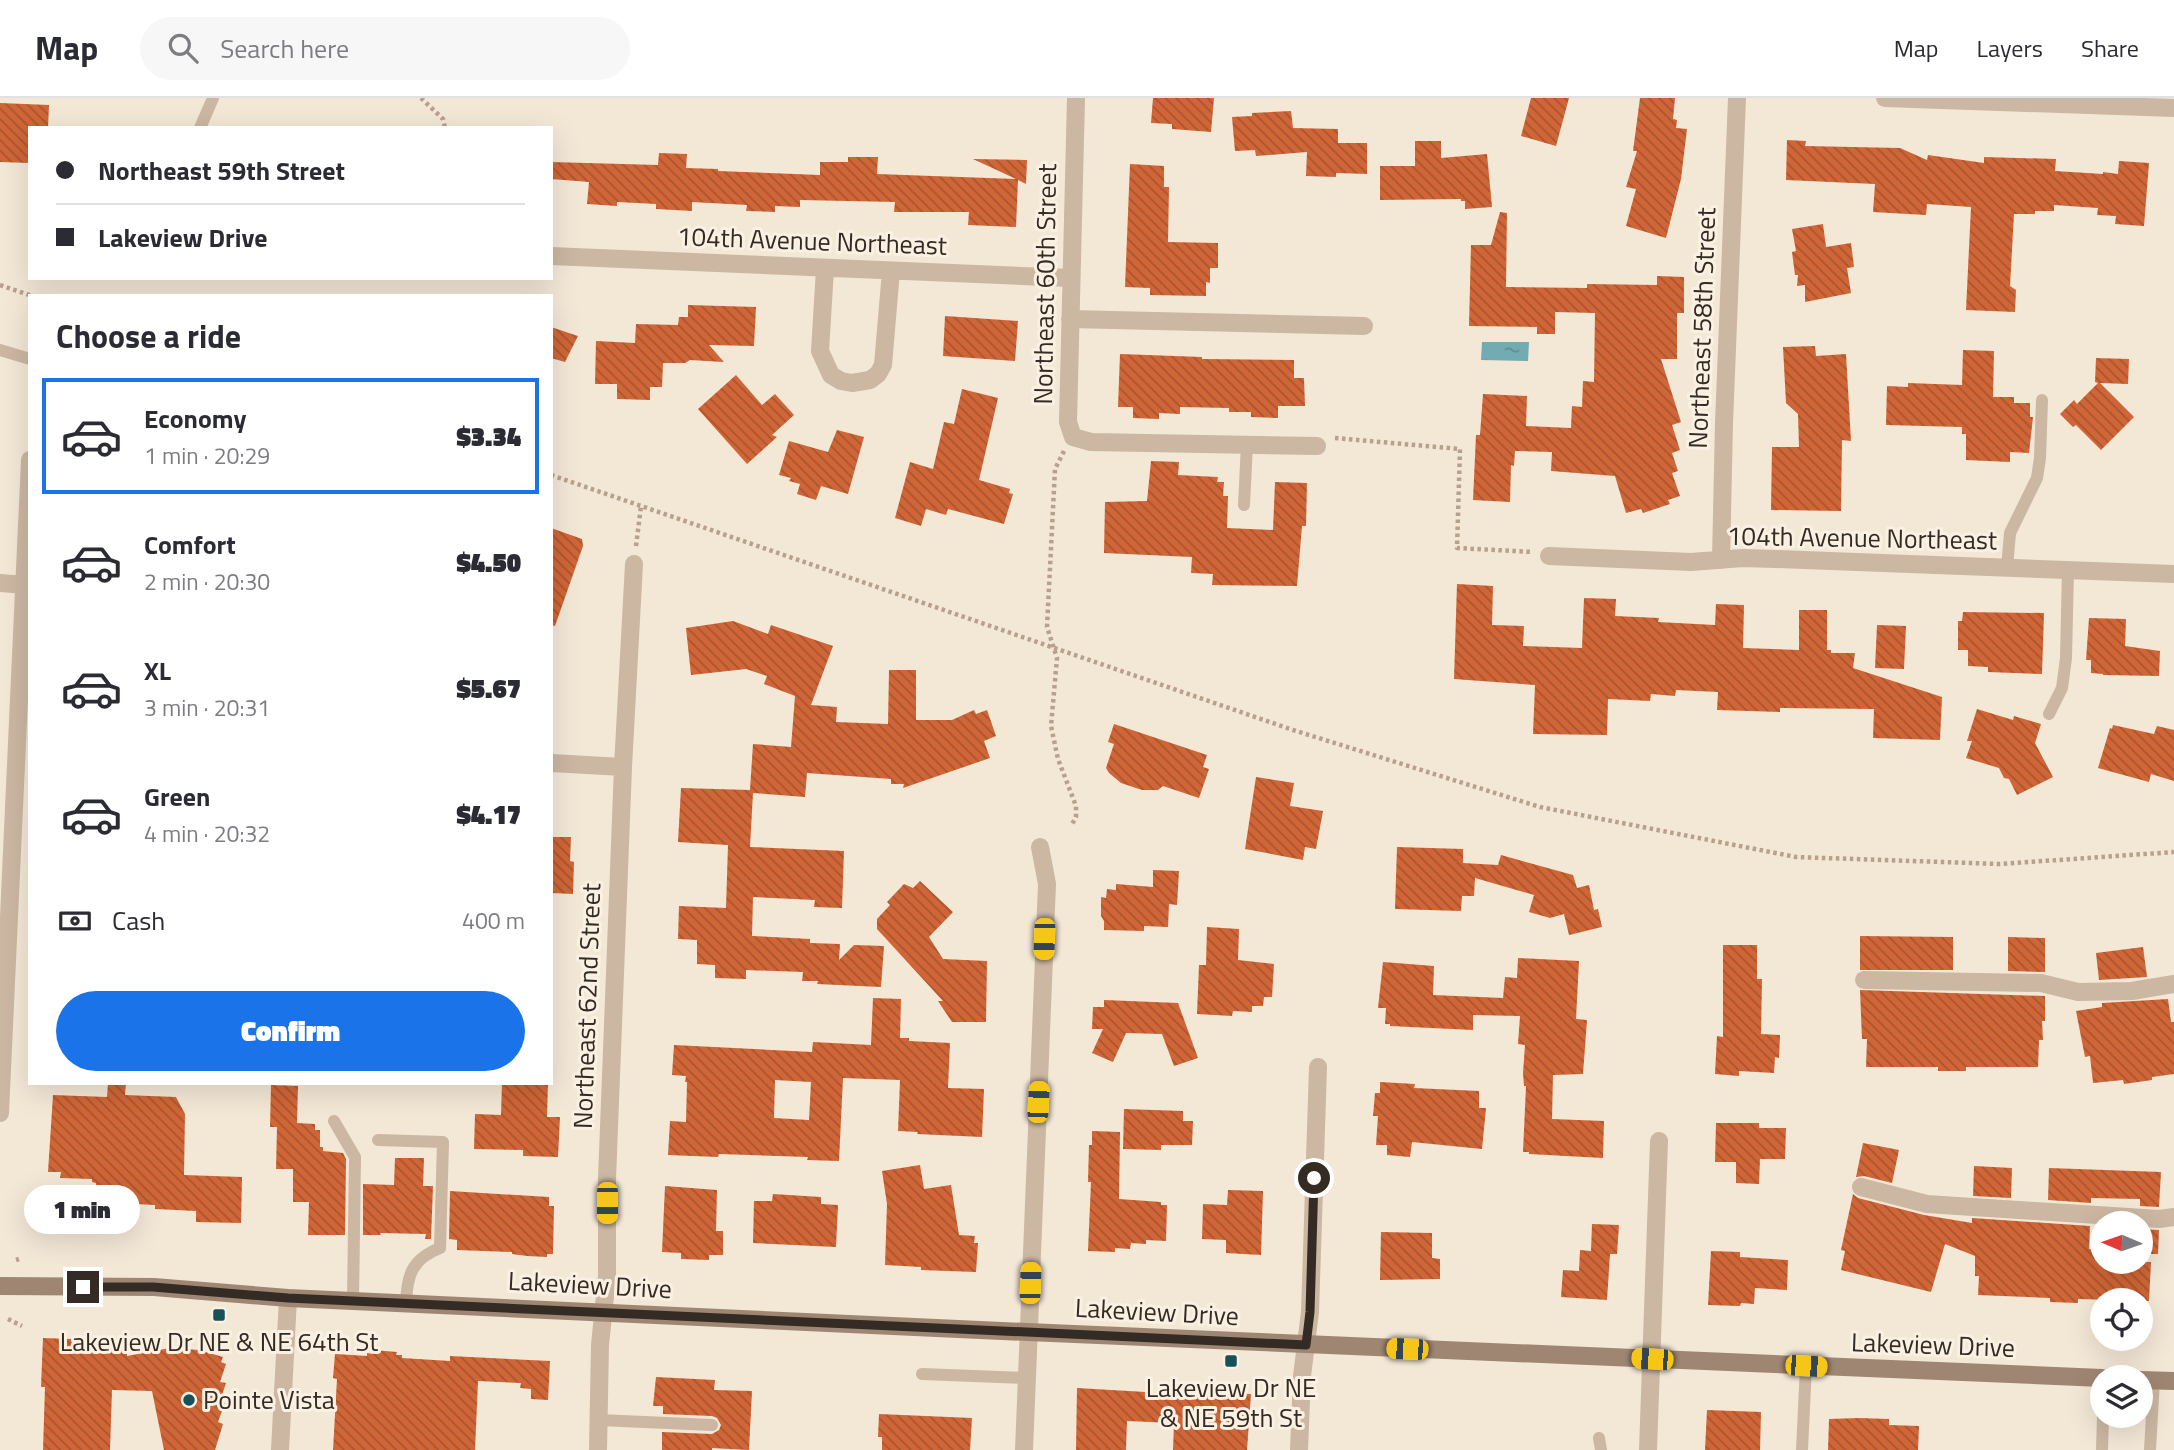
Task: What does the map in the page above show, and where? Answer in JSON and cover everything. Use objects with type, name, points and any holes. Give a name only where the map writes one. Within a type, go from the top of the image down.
[{"type":"street","name":"Northeast 60th Street","points":[[1076,98],[1068,422],[1073,437],[1091,442],[1247,444],[1322,441]]},
{"type":"street","name":"Northeast 58th Street","points":[[1721,560],[1737,98]]},
{"type":"street","points":[[1885,98],[2174,108]]},
{"type":"street","name":"104th Avenue Northeast","points":[[553,256],[1070,278]]},
{"type":"street","points":[[825,269],[820,351],[831,375],[841,382],[852,383],[870,380],[878,374],[883,365],[891,271]]},
{"type":"street","points":[[1070,319],[1364,326]]},
{"type":"street","points":[[0,1113],[28,510]]},
{"type":"street","name":"104th Avenue Northeast","points":[[1543,554],[1691,562],[1776,559],[2174,574]]},
{"type":"street","name":"Northeast 62nd Street","points":[[598,1450],[600,1345],[607,1276],[607,1179],[623,767],[634,564]]},
{"type":"street","points":[[0,583],[25,585]]},
{"type":"street","points":[[553,763],[623,767]]},
{"type":"street","points":[[1024,1450],[1047,884],[1040,847]]},
{"type":"street","points":[[1864,980],[2041,983],[2078,992],[2132,991],[2174,984]]},
{"type":"street","points":[[1299,1450],[1302,1376],[1310,1312],[1318,1067]]},
{"type":"street","points":[[1648,1450],[1659,1141]]},
{"type":"street","points":[[1861,1187],[1927,1205],[2159,1219],[2174,1217]]},
{"type":"street","name":"Lakeview Drive","points":[[0,1286],[153,1287],[288,1298],[603,1313],[2090,1378]]},
{"type":"street","points":[[280,1450],[288,1298]]},
{"type":"street","points":[[2153,1380],[2174,1381]]},
{"type":"lane","points":[[201,126],[212,98]]},
{"type":"lane","points":[[0,350],[28,358]]},
{"type":"lane","points":[[2007,568],[2010,533],[2037,478],[2042,400]]},
{"type":"lane","points":[[1244,505],[1247,444]]},
{"type":"lane","points":[[2049,714],[2062,688],[2066,658],[2068,570]]},
{"type":"lane","points":[[334,1121],[355,1157],[353,1300]]},
{"type":"lane","points":[[379,1140],[443,1142],[440,1248],[424,1254],[407,1278],[406,1303]]},
{"type":"lane","points":[[1802,1450],[1806,1366]]},
{"type":"lane","points":[[922,1374],[1027,1378]]},
{"type":"lane","points":[[599,1420],[712,1425]]},
{"type":"lane","points":[[2102,1450],[2103,1428]]},
{"type":"lane","points":[[2149,1428],[2150,1450]]},
{"type":"path","points":[[421,98],[443,119],[445,126]]},
{"type":"path","points":[[0,285],[28,295]]},
{"type":"path","points":[[1071,826],[1076,817],[1076,806],[1058,759],[1051,726],[1057,658],[1047,627],[1055,470],[1073,437]]},
{"type":"path","points":[[1322,441],[1460,449],[1457,548],[1543,554]]},
{"type":"path","points":[[553,476],[1293,730],[1540,807],[1796,857],[2000,864],[2174,852]]},
{"type":"path","points":[[634,564],[641,506]]},
{"type":"path","points":[[574,1285],[576,1292]]},
{"type":"path","points":[[8,1319],[22,1326]]},
{"type":"water","points":[[1482,342],[1529,342],[1528,361],[1481,360]]},
{"type":"building","points":[[1153,98],[1214,98],[1211,132],[1172,129],[1172,124],[1151,123]]},
{"type":"building","points":[[1531,98],[1569,98],[1556,146],[1521,136]]},
{"type":"building","points":[[1640,98],[1675,98],[1673,119],[1677,120],[1676,128],[1687,129],[1681,179],[1666,238],[1626,226],[1636,189],[1626,187],[1637,151],[1633,151]]},
{"type":"building","points":[[0,103],[49,105],[48,126],[28,126],[28,163],[0,162]]},
{"type":"building","points":[[1291,111],[1293,128],[1338,129],[1338,143],[1367,143],[1367,174],[1306,176],[1307,152],[1256,156],[1255,150],[1235,151],[1232,117]]},
{"type":"building","points":[[1787,140],[1806,141],[1805,146],[1900,148],[1927,160],[1928,155],[1984,163],[1984,157],[2056,159],[2055,171],[2118,174],[2119,161],[2149,163],[2144,226],[2115,224],[2116,216],[2097,215],[2098,208],[2054,205],[2054,211],[2014,214],[2010,286],[2016,290],[2015,312],[1966,310],[1971,207],[1927,204],[1926,215],[1873,212],[1875,184],[1786,180]]},
{"type":"building","points":[[1415,141],[1441,141],[1441,158],[1487,154],[1492,207],[1465,209],[1465,201],[1461,199],[1380,200],[1380,166],[1415,166]]},
{"type":"building","points":[[659,153],[687,154],[686,168],[820,175],[820,162],[848,162],[848,157],[878,157],[877,174],[1016,179],[973,159],[1027,160],[1026,184],[1018,180],[1016,227],[968,225],[969,212],[894,212],[895,202],[800,200],[800,207],[775,206],[775,212],[746,211],[747,205],[692,202],[692,211],[656,209],[656,204],[587,204],[589,182],[553,179],[553,162],[658,165]]},
{"type":"building","points":[[1130,164],[1164,166],[1164,187],[1169,187],[1168,242],[1218,243],[1218,268],[1210,268],[1210,283],[1206,282],[1206,296],[1150,295],[1150,288],[1125,287]]},
{"type":"building","points":[[1500,212],[1507,213],[1506,287],[1657,285],[1657,276],[1684,277],[1684,313],[1677,313],[1677,359],[1661,359],[1681,422],[1672,425],[1680,450],[1672,453],[1678,471],[1672,473],[1680,496],[1668,500],[1670,504],[1643,513],[1641,509],[1626,513],[1615,476],[1551,471],[1552,452],[1515,451],[1514,466],[1511,465],[1510,502],[1473,500],[1476,435],[1480,435],[1483,394],[1527,396],[1526,426],[1571,428],[1572,406],[1582,407],[1583,381],[1594,382],[1595,313],[1555,312],[1555,334],[1537,334],[1537,327],[1469,326],[1471,245],[1491,245]]},
{"type":"building","points":[[1823,224],[1826,247],[1851,243],[1854,267],[1847,268],[1851,293],[1805,302],[1805,285],[1797,286],[1798,275],[1795,275],[1792,252],[1796,251],[1792,229]]},
{"type":"building","points":[[688,305],[756,307],[754,346],[709,345],[724,362],[690,360],[685,363],[663,363],[662,387],[650,387],[650,400],[617,399],[617,384],[595,384],[596,341],[635,343],[636,324],[678,325],[679,317],[688,317]]},
{"type":"building","points":[[945,316],[1018,321],[1015,361],[943,356]]},
{"type":"building","points":[[553,328],[578,336],[565,362],[553,359]]},
{"type":"building","points":[[1815,346],[1816,356],[1846,354],[1851,441],[1842,440],[1841,511],[1771,510],[1772,447],[1799,447],[1798,414],[1786,403],[1783,347]]},
{"type":"building","points":[[1963,350],[1994,351],[1993,397],[2014,397],[2014,403],[2030,403],[2030,417],[2033,417],[2029,453],[2010,452],[2010,462],[1966,460],[1966,434],[1962,434],[1962,427],[1886,425],[1887,386],[1908,387],[1908,383],[1962,385]]},
{"type":"building","points":[[1120,354],[1202,359],[1294,360],[1294,378],[1304,378],[1305,406],[1278,406],[1278,418],[1251,417],[1251,412],[1229,412],[1229,408],[1180,407],[1180,414],[1159,413],[1159,419],[1133,418],[1133,407],[1118,407]]},
{"type":"building","points":[[2096,358],[2129,359],[2128,384],[2100,383],[2134,417],[2101,450],[2076,425],[2073,427],[2060,414],[2074,400],[2077,404],[2098,383],[2095,382]]},
{"type":"building","points":[[736,375],[762,405],[775,394],[794,415],[772,435],[777,437],[747,464],[698,409]]},
{"type":"building","points":[[962,389],[998,398],[979,480],[1010,489],[1009,493],[1013,494],[1004,524],[948,509],[946,515],[926,509],[921,526],[895,518],[910,462],[933,469],[944,422],[954,424]]},
{"type":"building","points":[[837,430],[864,437],[848,494],[821,486],[816,500],[797,494],[800,484],[779,475],[789,441],[828,452]]},
{"type":"building","points":[[1151,461],[1179,462],[1178,475],[1218,477],[1217,482],[1224,482],[1223,496],[1228,496],[1227,528],[1273,530],[1275,482],[1307,483],[1306,526],[1302,526],[1297,586],[1212,585],[1213,574],[1191,573],[1192,557],[1104,553],[1105,502],[1147,501]]},
{"type":"building","points":[[553,529],[582,539],[583,546],[555,626]]},
{"type":"building","points":[[1457,584],[1493,586],[1492,625],[1524,626],[1523,646],[1582,648],[1584,598],[1616,599],[1615,616],[1659,618],[1658,622],[1715,625],[1716,604],[1744,605],[1743,648],[1799,650],[1799,610],[1827,610],[1827,650],[1831,650],[1831,653],[1855,653],[1853,668],[1942,697],[1940,740],[1873,738],[1874,709],[1780,708],[1780,712],[1717,710],[1718,692],[1676,690],[1675,696],[1651,694],[1650,701],[1608,699],[1607,735],[1533,734],[1535,685],[1454,679]]},
{"type":"building","points":[[1963,612],[2044,613],[2042,674],[1988,672],[1988,667],[1968,666],[1968,650],[1958,650],[1958,621],[1962,621]]},
{"type":"building","points":[[2089,618],[2126,619],[2125,646],[2160,651],[2159,676],[2091,673],[2091,660],[2086,660]]},
{"type":"building","points":[[733,621],[768,634],[771,625],[833,646],[811,705],[837,707],[836,722],[888,724],[889,670],[916,670],[916,720],[952,720],[974,710],[976,714],[987,710],[996,736],[984,741],[990,758],[903,788],[904,784],[891,784],[891,779],[807,773],[805,797],[753,793],[750,847],[844,851],[842,908],[814,907],[815,900],[753,897],[752,936],[810,939],[810,943],[840,944],[839,960],[854,945],[884,946],[881,987],[817,984],[818,981],[802,981],[803,972],[746,970],[746,979],[715,978],[715,965],[697,964],[697,940],[678,939],[679,906],[726,908],[728,845],[678,842],[681,788],[750,790],[753,744],[791,747],[795,696],[764,684],[767,676],[746,669],[691,675],[686,628]]},
{"type":"building","points":[[1877,625],[1906,626],[1904,669],[1875,668]]},
{"type":"building","points":[[1977,709],[2013,720],[2014,716],[2041,724],[2035,743],[2053,777],[2017,795],[2009,779],[2004,778],[1999,768],[1966,758],[1972,741],[1967,741]]},
{"type":"building","points":[[1114,724],[1207,755],[1203,767],[1209,769],[1199,798],[1163,786],[1158,790],[1142,790],[1121,783],[1109,773],[1106,768],[1114,744],[1108,742]]},
{"type":"building","points":[[2113,725],[2154,734],[2157,726],[2174,730],[2174,781],[2151,774],[2149,782],[2098,768]]},
{"type":"building","points":[[1256,777],[1294,783],[1290,806],[1323,811],[1316,849],[1305,847],[1303,860],[1245,849]]},
{"type":"building","points":[[553,837],[571,837],[570,861],[574,862],[573,894],[553,893]]},
{"type":"building","points":[[1397,847],[1463,849],[1463,863],[1498,865],[1501,855],[1573,875],[1577,888],[1589,885],[1594,910],[1598,909],[1602,927],[1569,935],[1564,914],[1550,918],[1529,912],[1534,895],[1475,878],[1474,896],[1462,896],[1461,911],[1395,909]]},
{"type":"building","points":[[1153,870],[1179,871],[1177,905],[1169,904],[1168,927],[1144,926],[1144,931],[1104,930],[1101,897],[1106,898],[1107,889],[1116,890],[1116,884],[1153,887]]},
{"type":"building","points":[[920,881],[953,912],[929,937],[943,959],[987,961],[986,1022],[952,1022],[938,1001],[943,1001],[877,929],[877,919],[890,905],[887,902],[904,884],[913,888]]},
{"type":"building","points":[[1207,927],[1239,929],[1238,960],[1274,964],[1272,997],[1264,997],[1263,1006],[1252,1006],[1252,1012],[1233,1011],[1232,1016],[1197,1014],[1199,965],[1206,965]]},
{"type":"building","points":[[1860,936],[1953,937],[1953,970],[1860,970]]},
{"type":"building","points":[[2008,937],[2045,938],[2045,972],[2008,971]]},
{"type":"building","points":[[1723,945],[1757,945],[1757,979],[1762,979],[1761,1034],[1780,1035],[1779,1058],[1775,1057],[1774,1073],[1739,1071],[1739,1076],[1715,1074],[1717,1036],[1723,1037]]},
{"type":"building","points":[[2143,947],[2147,977],[2099,980],[2096,953]]},
{"type":"building","points":[[1518,958],[1579,961],[1576,1019],[1587,1020],[1583,1074],[1553,1075],[1552,1119],[1604,1121],[1603,1158],[1523,1152],[1526,1086],[1523,1073],[1525,1045],[1518,1044],[1520,1016],[1473,1015],[1473,1030],[1390,1026],[1385,1024],[1386,1008],[1378,1008],[1383,962],[1434,966],[1433,995],[1503,998],[1505,977],[1517,978]]},
{"type":"building","points":[[1860,990],[2045,996],[2045,1021],[2042,1021],[2043,1040],[2039,1040],[2038,1067],[1966,1067],[1966,1071],[1938,1071],[1938,1067],[1866,1067],[1867,1039],[1862,1039]]},
{"type":"building","points":[[873,998],[901,999],[900,1038],[950,1043],[948,1088],[984,1089],[982,1137],[898,1131],[900,1080],[843,1078],[839,1161],[807,1160],[808,1157],[668,1155],[670,1121],[686,1122],[687,1082],[686,1076],[672,1075],[674,1045],[812,1052],[813,1042],[871,1045]],"holes":[[[775,1080],[811,1082],[809,1120],[774,1118]]]},
{"type":"building","points":[[2168,999],[2171,1022],[2174,1022],[2174,1074],[2124,1084],[2123,1080],[2093,1083],[2090,1056],[2085,1057],[2076,1011],[2102,1007],[2102,1003]]},
{"type":"building","points":[[1104,1000],[1178,1003],[1198,1058],[1174,1066],[1162,1034],[1126,1033],[1113,1062],[1092,1053],[1103,1029],[1092,1029],[1093,1007],[1104,1007]]},
{"type":"building","points":[[1380,1082],[1415,1084],[1414,1088],[1479,1091],[1479,1108],[1486,1108],[1482,1149],[1412,1142],[1410,1157],[1387,1155],[1387,1145],[1376,1145],[1378,1116],[1373,1116],[1375,1093],[1380,1093]]},
{"type":"building","points":[[108,1085],[126,1085],[125,1095],[176,1097],[185,1114],[184,1175],[242,1177],[241,1223],[196,1222],[196,1211],[155,1209],[155,1205],[116,1203],[116,1207],[95,1206],[96,1183],[92,1182],[92,1179],[60,1178],[61,1172],[48,1172],[53,1095],[107,1097]]},
{"type":"building","points":[[271,1085],[298,1086],[297,1123],[315,1124],[315,1130],[320,1130],[320,1147],[323,1147],[323,1151],[343,1153],[346,1159],[345,1235],[308,1235],[309,1202],[293,1202],[293,1169],[276,1169],[277,1127],[270,1127]]},
{"type":"building","points":[[502,1085],[548,1085],[547,1117],[560,1117],[558,1157],[523,1156],[523,1150],[474,1149],[475,1114],[501,1115]]},
{"type":"building","points":[[1124,1109],[1183,1111],[1183,1121],[1193,1121],[1192,1145],[1161,1145],[1161,1150],[1123,1149]]},
{"type":"building","points":[[1716,1123],[1759,1123],[1759,1128],[1786,1128],[1785,1159],[1760,1159],[1759,1184],[1736,1183],[1736,1162],[1715,1162]]},
{"type":"building","points":[[1092,1131],[1120,1132],[1119,1199],[1161,1202],[1161,1205],[1167,1205],[1166,1241],[1146,1240],[1146,1244],[1131,1243],[1130,1249],[1115,1248],[1115,1252],[1088,1251],[1091,1182],[1088,1182],[1089,1145],[1092,1145]]},
{"type":"building","points":[[1863,1143],[1899,1150],[1892,1183],[1864,1176],[1856,1177]]},
{"type":"building","points":[[395,1158],[424,1158],[423,1186],[433,1186],[431,1239],[425,1239],[426,1234],[363,1235],[363,1184],[394,1185]]},
{"type":"building","points":[[920,1165],[924,1189],[951,1185],[959,1235],[975,1236],[974,1243],[978,1243],[976,1272],[921,1270],[921,1267],[885,1265],[887,1204],[882,1171]]},
{"type":"building","points":[[1974,1166],[2012,1168],[2011,1198],[1973,1196]]},
{"type":"building","points":[[2049,1168],[2161,1172],[2159,1207],[2140,1206],[2140,1199],[2091,1198],[2091,1203],[2048,1200]]},
{"type":"building","points":[[665,1186],[717,1190],[716,1231],[723,1231],[723,1255],[709,1255],[709,1260],[681,1259],[681,1253],[662,1252]]},
{"type":"building","points":[[1228,1190],[1263,1191],[1261,1255],[1226,1253],[1226,1240],[1202,1239],[1203,1204],[1227,1205]]},
{"type":"building","points":[[450,1191],[549,1197],[549,1206],[554,1206],[553,1254],[547,1254],[547,1257],[512,1252],[457,1250],[457,1240],[449,1239]]},
{"type":"building","points":[[773,1194],[821,1197],[821,1204],[838,1205],[836,1247],[753,1243],[754,1201],[772,1201]]},
{"type":"building","points":[[1853,1194],[1858,1198],[1924,1215],[1972,1223],[1972,1218],[2090,1226],[2090,1274],[2150,1274],[2150,1288],[2090,1288],[2090,1299],[2078,1299],[2078,1303],[2050,1302],[2050,1298],[1978,1295],[1979,1276],[1975,1276],[1975,1256],[1945,1244],[1931,1292],[1841,1270],[1845,1251],[1841,1250]]},
{"type":"building","points":[[1592,1224],[1619,1225],[1617,1254],[1610,1254],[1607,1300],[1561,1297],[1563,1270],[1579,1271],[1580,1250],[1591,1251]]},
{"type":"building","points":[[2153,1230],[2159,1230],[2158,1254],[2153,1254]]},
{"type":"building","points":[[1381,1232],[1432,1233],[1432,1258],[1440,1259],[1440,1279],[1380,1280]]},
{"type":"building","points":[[1711,1251],[1740,1252],[1740,1257],[1788,1260],[1787,1290],[1755,1288],[1754,1304],[1708,1305]]},
{"type":"building","points":[[43,1338],[127,1341],[127,1356],[170,1348],[199,1350],[223,1357],[221,1362],[226,1364],[220,1382],[226,1383],[220,1401],[225,1403],[218,1422],[223,1424],[215,1450],[164,1450],[152,1391],[112,1390],[110,1450],[43,1450]]},
{"type":"building","points":[[373,1350],[397,1352],[396,1355],[402,1355],[402,1358],[450,1361],[450,1356],[550,1361],[548,1400],[531,1399],[531,1389],[520,1388],[521,1383],[478,1381],[475,1450],[333,1450],[337,1379],[333,1378],[335,1354],[367,1356],[367,1353],[373,1354]]},
{"type":"building","points":[[656,1377],[715,1380],[714,1390],[752,1391],[749,1450],[662,1450],[662,1432],[712,1434],[719,1430],[721,1425],[717,1418],[712,1416],[663,1414],[663,1406],[653,1406]]},
{"type":"building","points":[[1077,1388],[1197,1395],[1197,1392],[1251,1394],[1247,1450],[1173,1450],[1174,1423],[1127,1421],[1126,1450],[1076,1450]]},
{"type":"building","points":[[1707,1410],[1761,1412],[1760,1450],[1705,1450]]},
{"type":"building","points":[[879,1414],[972,1418],[970,1450],[882,1450],[882,1437],[878,1437]]},
{"type":"building","points":[[1829,1419],[1889,1419],[1889,1425],[1919,1426],[1918,1450],[1828,1450]]},
{"type":"place","name":"Lakeview Dr NE & NE 64th St","points":[[219,1315]]},
{"type":"place","name":"Lakeview Dr NE & NE 59th St","points":[[1231,1361]]},
{"type":"place","name":"Pointe Vista","points":[[189,1400]]},
{"type":"route","points":[[83,1287],[153,1287],[288,1298],[1306,1345],[1310,1312],[1314,1178]]}]
